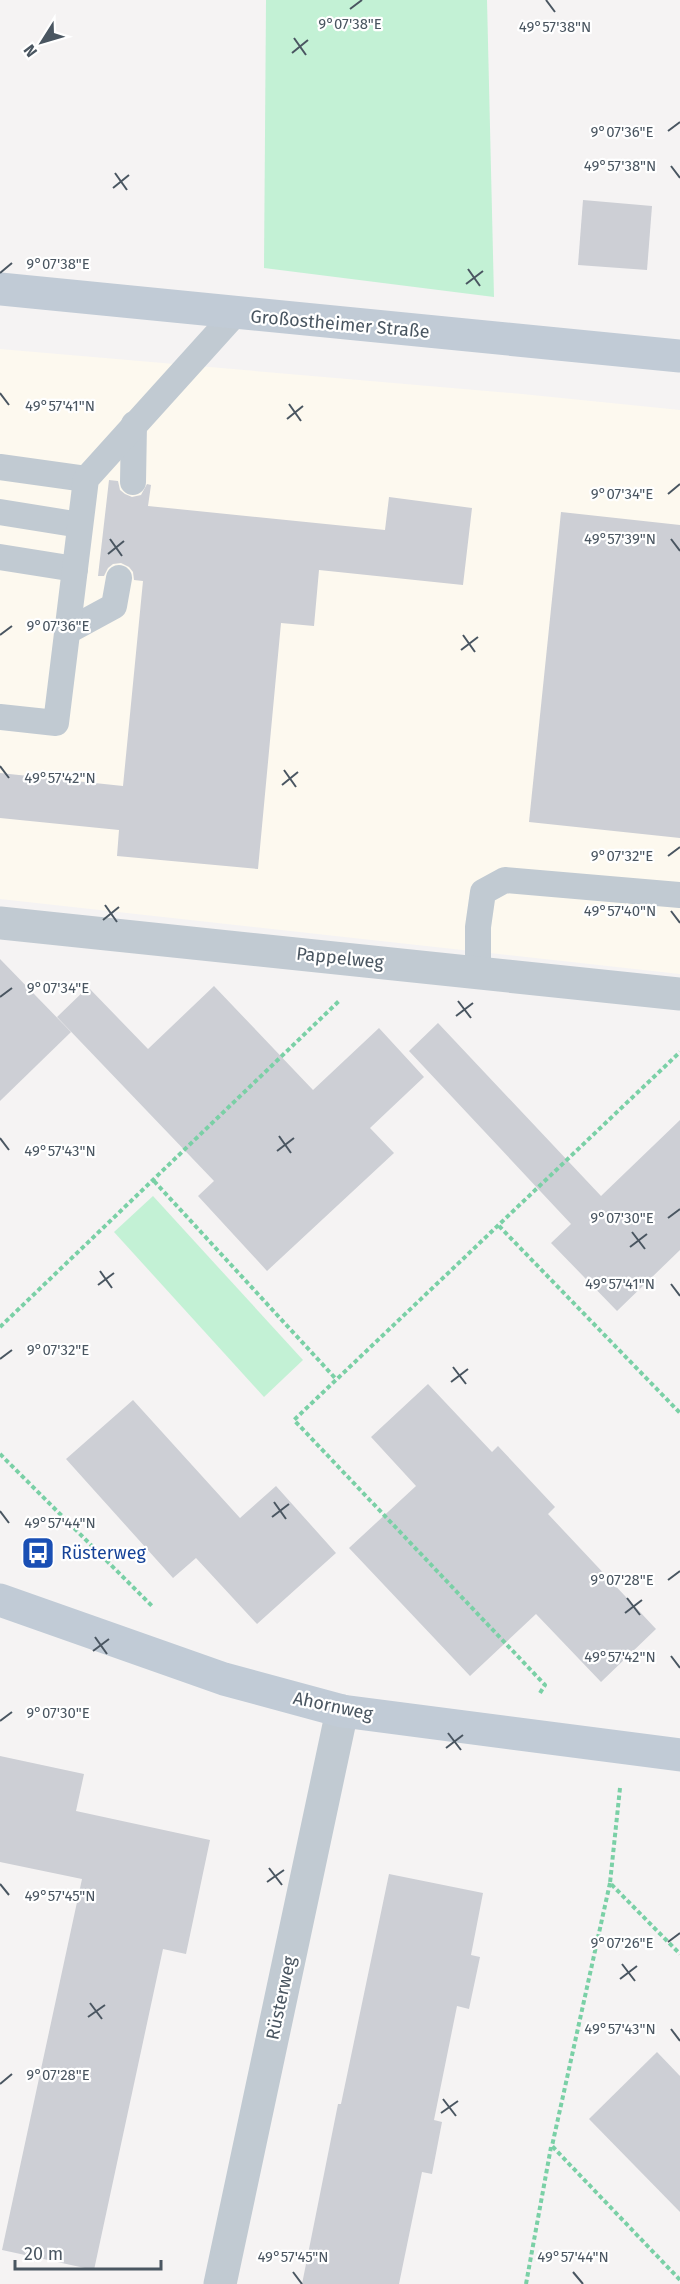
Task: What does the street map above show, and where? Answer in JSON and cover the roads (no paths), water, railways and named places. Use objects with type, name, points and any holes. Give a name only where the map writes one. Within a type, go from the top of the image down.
[{"type":"street","name":"Großostheimer Straße","points":[[0,290],[680,356]]},
{"type":"street","name":"Pappelweg","points":[[0,923],[680,994]]},
{"type":"street","name":"Ahornweg","points":[[0,1600],[224,1680],[342,1711],[680,1755]]},
{"type":"street","name":"Rüsterweg","points":[[220,2284],[342,1711]]},
{"type":"lane","points":[[0,717],[56,723],[86,479],[235,314]]},
{"type":"lane","points":[[133,482],[134,424]]},
{"type":"lane","points":[[0,467],[86,479]]},
{"type":"lane","points":[[0,512],[80,525]]},
{"type":"lane","points":[[0,557],[75,570]]},
{"type":"lane","points":[[68,631],[114,606],[119,578]]},
{"type":"lane","points":[[478,973],[478,927],[483,891],[505,880],[680,895]]},
{"type":"place","name":"Rüsterweg","points":[[38,1553]]}]
